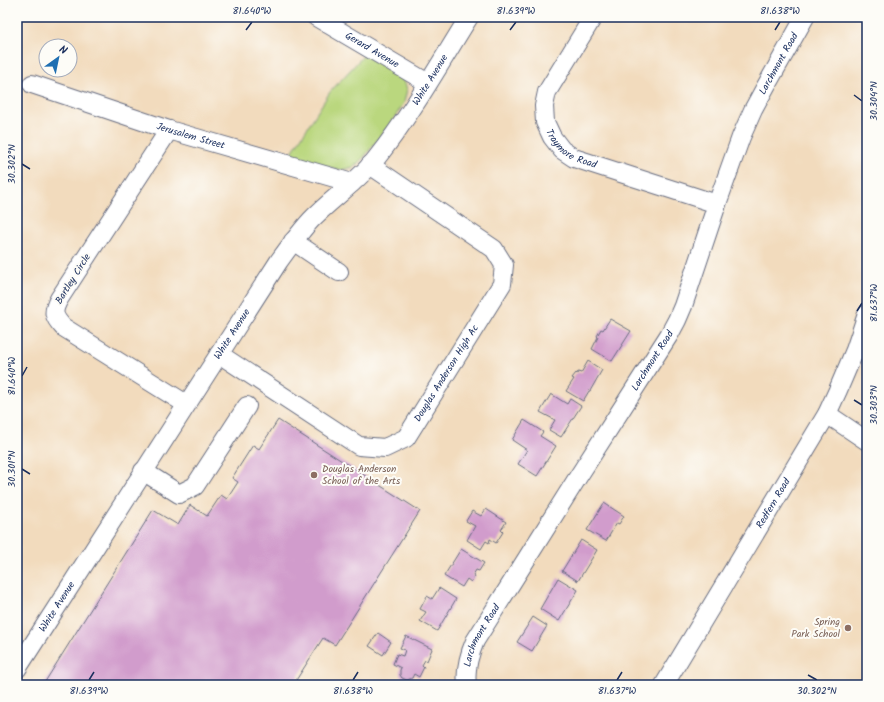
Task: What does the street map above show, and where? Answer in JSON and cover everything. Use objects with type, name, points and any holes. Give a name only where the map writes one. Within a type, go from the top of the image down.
[{"type":"street","name":"Gerard Avenue","points":[[316,17],[428,83]]},
{"type":"street","name":"White Avenue","points":[[17,669],[279,261],[293,241],[311,220],[370,165],[400,127],[469,17]]},
{"type":"street","name":"Traymore Road","points":[[593,17],[547,92],[544,106],[545,122],[552,137],[562,150],[574,158],[717,204]]},
{"type":"street","name":"Larchmont Road","points":[[467,685],[466,678],[469,656],[475,641],[669,335],[677,320],[741,137],[753,110],[805,17]]},
{"type":"street","name":"Jerusalem Street","points":[[32,84],[170,130],[352,183]]},
{"type":"street","name":"Bartley Circle","points":[[170,130],[59,299],[54,315],[63,327],[186,404]]},
{"type":"street","name":"Douglas Anderson High Ac","points":[[219,354],[359,446],[384,448],[406,438],[502,284],[504,265],[494,249],[370,165]]},
{"type":"street","points":[[293,241],[339,272]]},
{"type":"street","name":"Redfern Road","points":[[664,685],[827,414],[855,350],[867,314]]},
{"type":"street","points":[[143,471],[179,494],[195,486],[247,406]]},
{"type":"street","points":[[827,414],[867,441]]},
{"type":"green space","points":[[365,54],[397,75],[405,83],[407,89],[404,103],[391,123],[364,157],[354,167],[341,170],[289,157],[330,92]]},
{"type":"building","points":[[610,319],[631,331],[612,361],[592,349],[601,329],[603,330]]},
{"type":"building","points":[[588,361],[602,370],[583,401],[566,391],[574,379],[572,378],[576,373],[581,373]]},
{"type":"building","points":[[551,394],[567,404],[570,399],[581,406],[561,437],[549,430],[555,420],[540,412]]},
{"type":"building","name":"Douglas Anderson School of the Arts","points":[[278,420],[420,511],[335,645],[323,638],[293,685],[43,685],[153,510],[178,525],[190,505],[207,516],[221,495],[227,499],[238,482],[232,478],[253,445],[259,449]]},
{"type":"building","points":[[524,420],[543,432],[540,436],[556,446],[537,476],[518,464],[527,450],[512,440]]},
{"type":"building","points":[[604,503],[624,516],[619,524],[617,523],[606,541],[587,530]]},
{"type":"building","points":[[486,509],[506,522],[501,530],[503,532],[496,543],[490,539],[489,543],[486,541],[481,549],[467,540],[475,526],[466,521],[472,511],[481,516]]},
{"type":"building","points":[[581,540],[597,550],[578,581],[562,571]]},
{"type":"building","points":[[461,549],[484,563],[479,571],[476,570],[473,575],[475,576],[471,582],[467,579],[462,587],[444,576]]},
{"type":"building","points":[[558,578],[578,590],[559,621],[540,609]]},
{"type":"building","points":[[439,588],[456,599],[437,631],[420,621],[426,612],[420,609],[427,596],[432,599]]},
{"type":"building","points":[[533,617],[547,626],[532,651],[517,642]]},
{"type":"building","points":[[378,633],[391,642],[383,655],[369,646]]},
{"type":"building","points":[[406,636],[432,649],[427,661],[425,660],[422,665],[424,667],[419,677],[414,674],[412,678],[407,680],[402,678],[400,675],[401,668],[393,664],[397,654],[403,656],[405,650],[400,648]]},
{"type":"place","name":"Douglas Anderson School of the Arts","points":[[314,475]]},
{"type":"place","name":"Spring Park School","points":[[848,628]]}]
